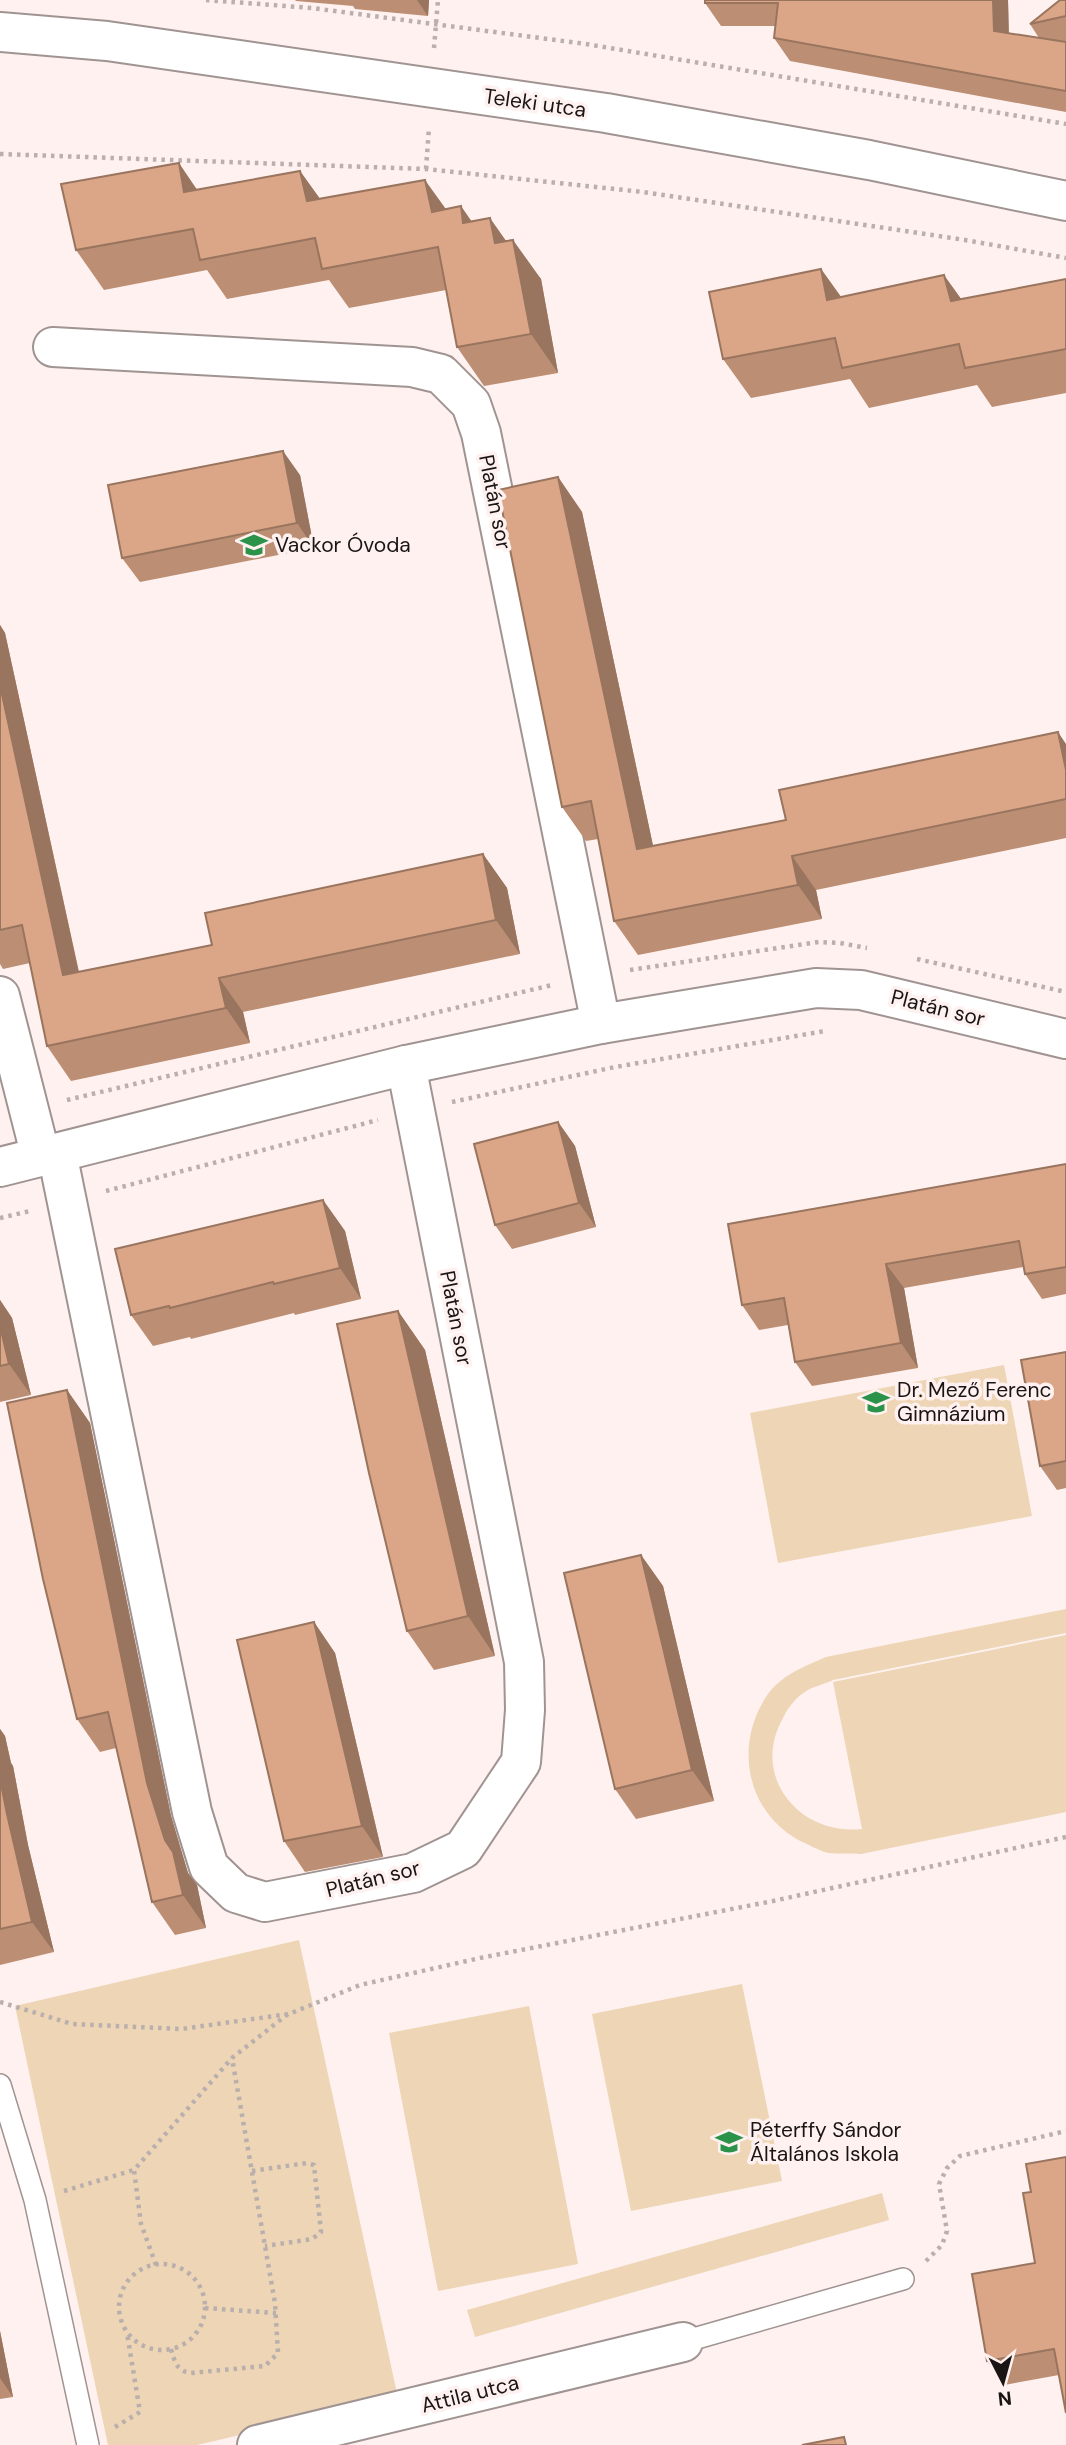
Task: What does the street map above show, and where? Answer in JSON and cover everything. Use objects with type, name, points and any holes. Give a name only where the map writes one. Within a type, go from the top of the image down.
[{"type":"street","name":"Teleki utca","points":[[0,32],[107,41],[606,113],[869,160],[1066,201]]},
{"type":"street","name":"Platán sor","points":[[53,347],[412,367],[440,374],[471,404],[481,433],[601,1024]]},
{"type":"street","name":"Platán sor","points":[[0,1167],[406,1065],[601,1024],[829,987],[861,990],[1066,1039]]},
{"type":"street","name":"Platán sor","points":[[0,996],[66,1201],[192,1812],[209,1867],[236,1893],[265,1902],[413,1873],[463,1849],[521,1762],[525,1710],[524,1662],[406,1065]]},
{"type":"street","name":"Attila utca","points":[[257,2445],[683,2342]]},
{"type":"lane","points":[[0,2085],[35,2200],[88,2444]]},
{"type":"lane","points":[[683,2342],[904,2279]]},
{"type":"path","points":[[206,0],[312,8],[586,44],[1066,124]]},
{"type":"path","points":[[0,154],[426,169],[643,192],[965,240],[1066,258]]},
{"type":"path","points":[[0,1218],[415,1110],[615,1067],[829,1031]]},
{"type":"path","points":[[0,2001],[72,2024],[167,2029],[289,2014],[360,1985],[480,1958],[773,1901],[1066,1837]]},
{"type":"path","points":[[35,2200],[134,2170],[232,2058],[289,2014]]},
{"type":"path","points":[[172,2349],[176,2365],[182,2372],[191,2373],[265,2365],[274,2360],[278,2353],[276,2314],[232,2058]]},
{"type":"path","points":[[904,2279],[942,2245],[947,2231],[939,2184],[947,2168],[960,2156],[1066,2131]]},
{"type":"path","points":[[252,2171],[307,2163],[314,2165],[321,2232],[312,2239],[265,2246]]},
{"type":"path","points":[[134,2170],[141,2224],[156,2265]]},
{"type":"path","points":[[88,2444],[140,2412],[127,2332],[119,2306],[128,2280],[137,2272],[156,2265],[169,2265],[188,2273],[200,2286],[205,2308],[204,2319],[194,2336],[185,2344],[158,2350],[143,2346],[127,2332]]},
{"type":"path","points":[[205,2308],[276,2314]]},
{"type":"shaded area","points":[[1004,1365],[1032,1516],[778,1563],[750,1413]]},
{"type":"shaded area","points":[[1066,1609],[1066,1633],[833,1680],[808,1690],[785,1714],[774,1740],[773,1761],[777,1780],[786,1798],[801,1812],[818,1823],[839,1829],[862,1829],[833,1682],[1066,1635],[1066,1812],[861,1854],[833,1853],[819,1850],[788,1834],[759,1800],[752,1780],[750,1736],[768,1694],[787,1676],[826,1657]]},
{"type":"shaded area","points":[[299,1940],[398,2398],[197,2445],[108,2445],[15,2006]]},
{"type":"shaded area","points":[[742,1984],[782,2181],[631,2211],[592,2014]]},
{"type":"shaded area","points":[[529,2006],[578,2264],[438,2291],[389,2033]]},
{"type":"shaded area","points":[[882,2193],[889,2220],[475,2337],[467,2310]]},
{"type":"building","points":[[705,0],[993,0],[994,31],[1066,42],[1066,91],[774,38],[778,3],[705,3]]},
{"type":"building","points":[[1060,0],[1066,0],[1066,16],[1030,24]]},
{"type":"building","points":[[179,163],[184,192],[300,171],[307,201],[425,180],[432,212],[461,206],[463,223],[490,218],[495,243],[513,240],[531,334],[457,347],[438,247],[322,269],[315,238],[200,260],[193,229],[76,250],[61,184]]},
{"type":"building","points":[[821,269],[827,300],[944,275],[951,301],[1066,279],[1066,349],[965,368],[959,344],[842,368],[835,338],[723,359],[709,292]]},
{"type":"building","points":[[283,451],[297,523],[122,558],[108,485]]},
{"type":"building","points":[[558,477],[637,849],[786,820],[779,790],[1058,732],[1066,770],[1066,799],[792,856],[798,885],[614,921],[591,801],[562,807],[498,490]]},
{"type":"building","points":[[0,685],[63,975],[212,945],[205,913],[483,854],[496,920],[219,978],[226,1008],[47,1046],[22,925],[0,930]]},
{"type":"building","points":[[558,1122],[579,1203],[495,1225],[474,1144]]},
{"type":"building","name":"Dr. Mező Ferenc Gimnázium","points":[[1066,1164],[1066,1267],[1025,1274],[1019,1241],[886,1264],[901,1343],[795,1362],[784,1298],[742,1305],[728,1224]]},
{"type":"building","points":[[323,1200],[340,1268],[131,1315],[115,1249]]},
{"type":"building","points":[[398,1311],[468,1616],[407,1631],[337,1324]]},
{"type":"building","points":[[0,1326],[9,1364],[0,1366]]},
{"type":"building","points":[[1066,1352],[1066,1461],[1040,1466],[1021,1360]]},
{"type":"building","points":[[67,1390],[147,1783],[165,1840],[173,1852],[183,1895],[152,1902],[108,1712],[77,1719],[43,1579],[7,1403]]},
{"type":"building","points":[[641,1555],[692,1770],[615,1789],[564,1573]]},
{"type":"building","points":[[314,1622],[362,1826],[284,1841],[237,1640]]},
{"type":"building","points":[[0,1779],[32,1922],[0,1929]]},
{"type":"building","points":[[1066,2157],[1066,2413],[1054,2349],[987,2361],[972,2274],[1035,2263],[1023,2193],[1031,2192],[1026,2164]]},
{"type":"building","points":[[844,2437],[846,2445],[802,2445]]},
{"type":"place","name":"Vackor Óvoda","points":[[254,545]]},
{"type":"place","name":"Dr. Mező Ferenc Gimnázium","points":[[876,1402]]},
{"type":"place","name":"Péterffy Sándor Általános Iskola","points":[[729,2142]]}]
